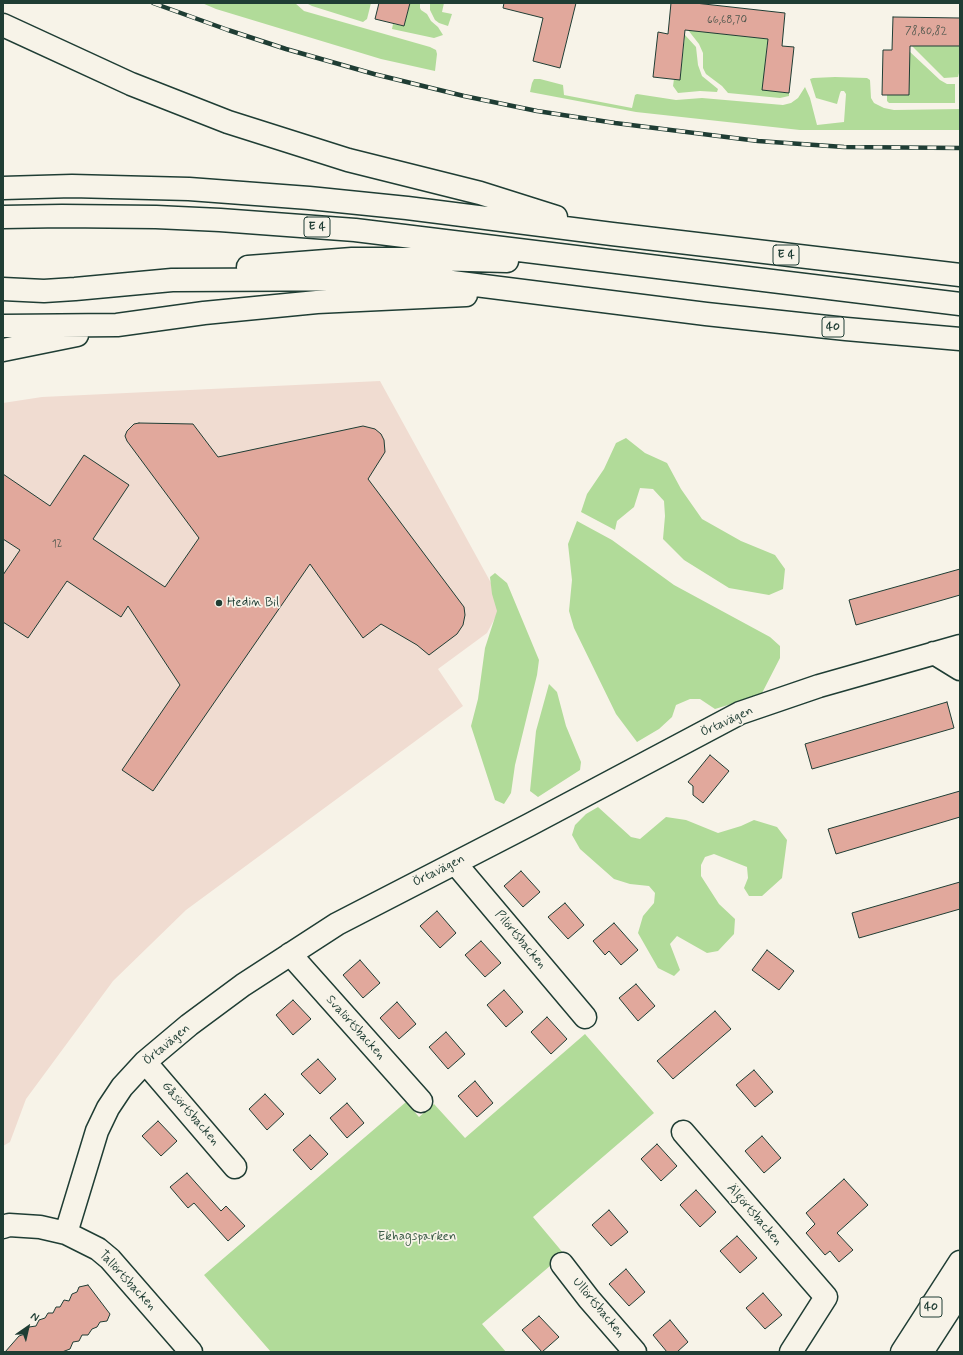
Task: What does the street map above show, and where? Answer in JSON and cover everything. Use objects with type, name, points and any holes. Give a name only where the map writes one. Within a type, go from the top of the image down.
[{"type":"main road","points":[[3,25],[131,84],[243,127],[348,160],[480,193],[612,234]]},
{"type":"main road","name":"E 4","points":[[3,188],[72,186],[189,189],[309,198],[407,208],[960,275]]},
{"type":"main road","name":"E 4","points":[[3,217],[156,217],[356,230],[960,304]]},
{"type":"main road","points":[[3,289],[44,291],[67,290],[172,280],[248,267],[352,259],[430,259],[629,264]]},
{"type":"main road","points":[[172,280],[402,279],[450,282],[534,293]]},
{"type":"main road","points":[[3,350],[64,338],[117,325],[204,313],[317,302],[534,293]]},
{"type":"main road","name":"40","points":[[534,293],[706,314],[846,329],[960,339]]},
{"type":"main road","points":[[3,326],[117,325]]},
{"type":"main road","name":"Örtavägen","points":[[66,1233],[98,1131],[108,1108],[122,1087],[145,1062],[189,1025],[243,985],[290,954],[337,924],[740,713],[819,686],[960,646]]},
{"type":"main road","points":[[934,653],[960,669]]},
{"type":"main road","name":"Pilörtsbacken","points":[[454,863],[585,1017]]},
{"type":"main road","name":"Svalörtsbacken","points":[[290,954],[421,1101]]},
{"type":"main road","name":"Gåsörtsbacken","points":[[145,1062],[236,1167]]},
{"type":"main road","name":"Älgörtsbacken","points":[[683,1132],[826,1297],[791,1352]]},
{"type":"main road","name":"Tallörtsbacken","points":[[3,1227],[9,1225],[40,1227],[66,1233],[98,1249],[110,1259],[191,1352]]},
{"type":"main road","name":"40","points":[[902,1352],[960,1262]]},
{"type":"main road","name":"Ullörtsbacken","points":[[562,1264],[589,1299],[636,1352]]},
{"type":"main road","points":[[922,1352],[960,1293]]},
{"type":"shaded area","points":[[380,381],[496,592],[499,605],[496,616],[487,633],[438,669],[463,706],[186,910],[113,981],[26,1099],[10,1142],[3,1146],[3,403],[42,397]]},
{"type":"green space","points":[[202,3],[295,3],[304,11],[430,47],[436,50],[437,54],[435,71],[381,59],[216,9]]},
{"type":"green space","points":[[306,3],[371,3],[367,19],[363,22]]},
{"type":"green space","points":[[410,3],[420,3],[421,10],[427,14],[443,35],[434,38],[392,29],[393,24],[404,26]]},
{"type":"green space","points":[[430,3],[444,3],[442,12],[452,14],[448,26],[435,20],[430,10]]},
{"type":"green space","points":[[688,30],[769,39],[769,45],[767,45],[763,90],[789,93],[789,96],[780,98],[728,93],[722,86],[706,74],[703,68],[703,53],[699,44]]},
{"type":"green space","points":[[685,35],[696,47],[698,65],[702,76],[718,89],[717,92],[700,91],[678,93],[673,86],[674,79],[680,79]]},
{"type":"green space","points":[[912,46],[960,46],[960,69],[958,77],[944,78]]},
{"type":"green space","points":[[909,51],[940,80],[947,84],[955,84],[955,103],[889,103],[887,101],[887,95],[909,95]]},
{"type":"green space","points":[[835,77],[867,78],[870,80],[871,98],[874,103],[884,108],[894,110],[960,109],[960,130],[800,130],[636,112],[530,92],[534,79],[540,79],[563,85],[564,95],[632,108],[635,95],[637,94],[676,100],[702,98],[783,105],[791,103],[798,98],[805,87],[810,98],[817,125],[844,122],[846,94],[844,91],[841,91],[837,104],[816,98],[810,79]]},
{"type":"green space","points":[[626,438],[645,453],[667,463],[681,489],[702,519],[741,541],[775,555],[785,569],[783,589],[769,595],[729,588],[684,560],[663,539],[665,516],[664,501],[653,489],[640,488],[634,507],[617,521],[615,530],[581,512],[587,494],[604,469],[616,443]]},
{"type":"green space","points":[[577,521],[612,540],[674,585],[770,637],[780,646],[780,658],[761,695],[715,709],[700,699],[690,699],[676,705],[672,717],[659,729],[637,742],[616,714],[574,628],[569,611],[572,580],[568,544]]},
{"type":"green space","points":[[495,573],[507,583],[539,660],[537,675],[515,765],[511,793],[504,804],[495,800],[471,726],[478,699],[485,648],[497,611],[492,594],[490,577]]},
{"type":"green space","points":[[549,684],[557,692],[566,726],[581,762],[580,770],[538,797],[530,791],[536,731]]},
{"type":"green space","points":[[598,807],[631,837],[640,839],[666,817],[686,820],[718,833],[741,826],[754,820],[777,827],[787,840],[782,878],[762,896],[749,896],[744,888],[748,878],[747,867],[714,854],[705,857],[701,865],[701,876],[719,904],[735,919],[734,934],[718,951],[707,953],[677,936],[670,944],[680,970],[674,976],[658,968],[638,933],[643,916],[654,903],[655,893],[649,886],[630,884],[614,879],[580,849],[572,835],[575,825],[586,814]]},
{"type":"green space","name":"Ekhagsparken","points":[[585,1034],[654,1113],[533,1217],[564,1254],[482,1324],[506,1352],[271,1352],[204,1275],[406,1102],[419,1117],[434,1104],[465,1138]]},
{"type":"building","points":[[379,3],[410,3],[404,26],[375,19]]},
{"type":"building","points":[[504,3],[576,3],[560,68],[533,61],[543,18],[503,8]]},
{"type":"building","points":[[671,3],[695,3],[785,13],[782,46],[794,47],[789,93],[762,90],[768,39],[685,30],[680,80],[653,77],[658,32],[668,34]]},
{"type":"building","points":[[893,17],[960,18],[960,46],[910,46],[909,95],[882,95],[883,50],[892,50]]},
{"type":"building","name":"Hedin Bil","points":[[134,424],[193,424],[218,457],[363,426],[375,429],[381,434],[384,440],[385,452],[368,479],[464,607],[465,615],[463,625],[457,634],[429,655],[417,645],[381,624],[363,638],[310,564],[153,791],[122,770],[180,685],[128,606],[121,617],[67,581],[28,638],[3,622],[3,575],[20,550],[3,539],[3,474],[50,506],[84,455],[129,485],[93,539],[165,587],[199,538],[127,441],[125,436],[127,431]]},
{"type":"building","points":[[960,569],[960,595],[856,625],[849,600]]},
{"type":"building","points":[[947,702],[954,728],[812,769],[805,744]]},
{"type":"building","points":[[710,755],[729,771],[703,803],[693,795],[693,786],[688,782]]},
{"type":"building","points":[[960,791],[960,817],[836,854],[828,829]]},
{"type":"building","points":[[521,871],[540,892],[523,907],[504,886]]},
{"type":"building","points":[[960,882],[960,909],[859,938],[852,913]]},
{"type":"building","points":[[565,903],[584,925],[568,939],[548,917]]},
{"type":"building","points":[[437,911],[456,933],[440,948],[420,926]]},
{"type":"building","points":[[614,923],[638,950],[621,965],[609,951],[605,955],[593,941]]},
{"type":"building","points":[[481,941],[501,963],[485,977],[465,955]]},
{"type":"building","points":[[767,950],[794,971],[779,990],[752,970]]},
{"type":"building","points":[[360,960],[380,983],[363,998],[343,975]]},
{"type":"building","points":[[636,984],[655,1006],[638,1021],[619,998]]},
{"type":"building","points":[[504,990],[523,1012],[506,1027],[487,1005]]},
{"type":"building","points":[[293,1000],[311,1019],[293,1035],[276,1015]]},
{"type":"building","points":[[397,1002],[416,1024],[399,1039],[380,1018]]},
{"type":"building","points":[[715,1011],[731,1029],[673,1079],[657,1061]]},
{"type":"building","points":[[547,1017],[567,1039],[551,1054],[531,1032]]},
{"type":"building","points":[[446,1032],[465,1054],[448,1069],[429,1047]]},
{"type":"building","points":[[318,1059],[336,1079],[320,1094],[301,1074]]},
{"type":"building","points":[[754,1070],[773,1092],[755,1107],[736,1085]]},
{"type":"building","points":[[475,1081],[493,1103],[477,1117],[458,1096]]},
{"type":"building","points":[[265,1094],[284,1114],[267,1130],[249,1109]]},
{"type":"building","points":[[347,1103],[364,1123],[347,1138],[330,1118]]},
{"type":"building","points":[[158,1121],[177,1141],[161,1156],[142,1136]]},
{"type":"building","points":[[310,1135],[328,1154],[311,1170],[293,1150]]},
{"type":"building","points":[[762,1136],[781,1158],[764,1173],[745,1151]]},
{"type":"building","points":[[657,1144],[677,1166],[661,1181],[641,1159]]},
{"type":"building","points":[[187,1173],[221,1211],[226,1206],[245,1226],[228,1241],[194,1203],[188,1208],[170,1187]]},
{"type":"building","points":[[844,1179],[868,1205],[837,1233],[853,1250],[839,1262],[830,1251],[825,1255],[806,1233],[815,1224],[806,1213]]},
{"type":"building","points":[[696,1190],[716,1212],[700,1227],[680,1205]]},
{"type":"building","points":[[609,1210],[628,1232],[611,1246],[592,1225]]},
{"type":"building","points":[[737,1236],[757,1258],[740,1273],[720,1251]]},
{"type":"building","points":[[626,1269],[645,1292],[629,1306],[609,1284]]},
{"type":"building","points":[[88,1285],[110,1314],[107,1321],[100,1322],[88,1335],[82,1335],[79,1341],[73,1342],[70,1349],[62,1352],[5,1352],[19,1336],[25,1334],[29,1327],[36,1326],[39,1320],[45,1318],[48,1313],[53,1313],[56,1307],[60,1307],[64,1300],[69,1301],[72,1294],[77,1292],[79,1287]]},
{"type":"building","points":[[763,1293],[782,1315],[765,1329],[746,1308]]},
{"type":"building","points":[[539,1316],[559,1337],[542,1352],[522,1330]]},
{"type":"building","points":[[670,1320],[688,1342],[677,1352],[667,1352],[653,1335]]},
{"type":"railway","points":[[153,3],[286,49],[374,74],[464,96],[537,111],[615,123],[758,141],[844,147],[960,148]]},
{"type":"place","name":"Hedin Bil","points":[[219,603]]}]
